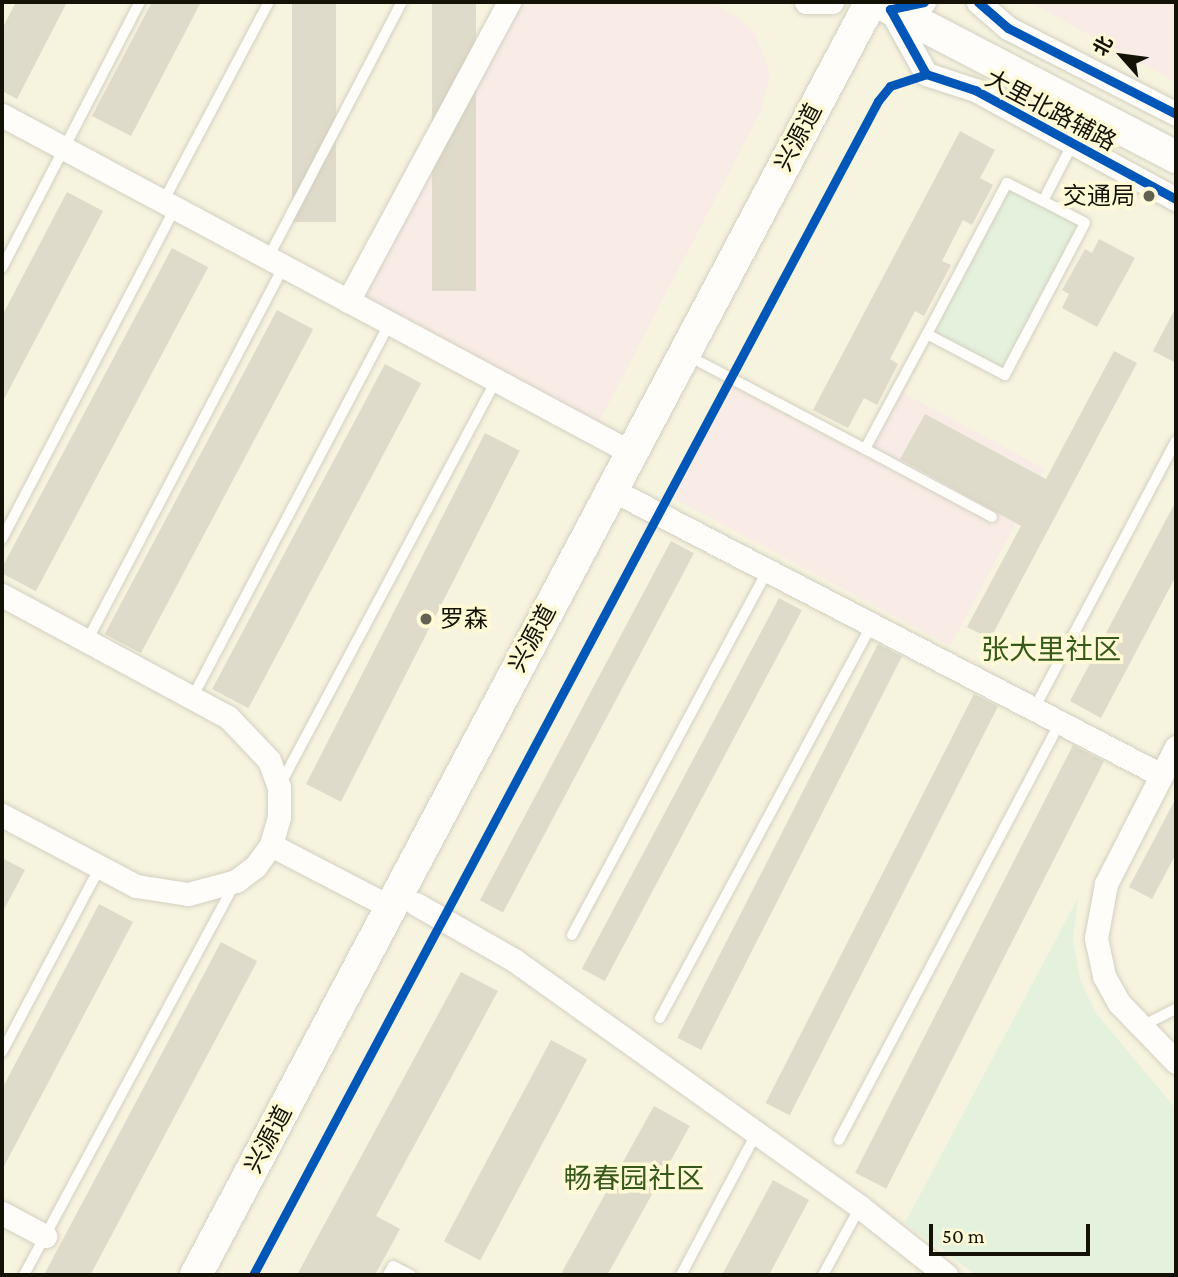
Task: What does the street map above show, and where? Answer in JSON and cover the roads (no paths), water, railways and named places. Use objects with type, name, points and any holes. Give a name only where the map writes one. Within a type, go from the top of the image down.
[{"type":"main road","points":[[883,4],[1176,157]]},
{"type":"main road","name":"兴源道","points":[[196,1275],[628,498],[883,4]]},
{"type":"main road","name":"兴源道","points":[[220,1275],[630,452],[883,4]]},
{"type":"street","points":[[348,301],[509,2]]},
{"type":"street","points":[[806,2],[832,2]]},
{"type":"street","points":[[883,4],[924,2]]},
{"type":"street","points":[[978,2],[1008,28],[1176,114]]},
{"type":"street","name":"大里北路辅路","points":[[883,4],[926,74],[975,90],[1176,199]]},
{"type":"street","points":[[2,115],[630,452]]},
{"type":"street","points":[[628,498],[1161,775]]},
{"type":"street","points":[[2,595],[228,717],[250,737],[269,760],[279,787],[279,817],[271,845],[236,881],[213,891],[162,894],[100,867],[3,817]]},
{"type":"street","points":[[1176,747],[1106,884],[1096,938],[1104,976],[1119,1003],[1176,1062]]},
{"type":"street","points":[[271,845],[514,960],[860,1207],[946,1275]]},
{"type":"street","points":[[2,1213],[45,1236]]},
{"type":"lane","points":[[2,268],[140,2]]},
{"type":"lane","points":[[2,539],[269,2]]},
{"type":"lane","points":[[87,641],[402,2]]},
{"type":"lane","points":[[1043,201],[1073,143]]},
{"type":"lane","points":[[865,449],[1007,183],[1085,223],[1005,375],[928,334]]},
{"type":"lane","points":[[192,698],[390,323]]},
{"type":"lane","points":[[700,362],[992,517]]},
{"type":"lane","points":[[279,787],[496,380]]},
{"type":"lane","points":[[1034,709],[1176,441]]},
{"type":"lane","points":[[572,935],[767,570]]},
{"type":"lane","points":[[660,1018],[872,625]]},
{"type":"lane","points":[[839,1140],[1060,723]]},
{"type":"lane","points":[[2,1052],[100,867]]},
{"type":"lane","points":[[24,1275],[236,881]]},
{"type":"lane","points":[[1142,1026],[1176,1009]]},
{"type":"lane","points":[[681,1275],[756,1134]]},
{"type":"lane","points":[[823,1275],[860,1207]]},
{"type":"lane","points":[[388,1275],[393,1266],[411,1275]]},
{"type":"place","name":"交通局","points":[[1149,196]]},
{"type":"place","name":"罗森","points":[[426,619]]},
{"type":"district","name":"张大里社区","points":[[1051,650]]},
{"type":"district","name":"畅春园社区","points":[[634,1179]]}]
